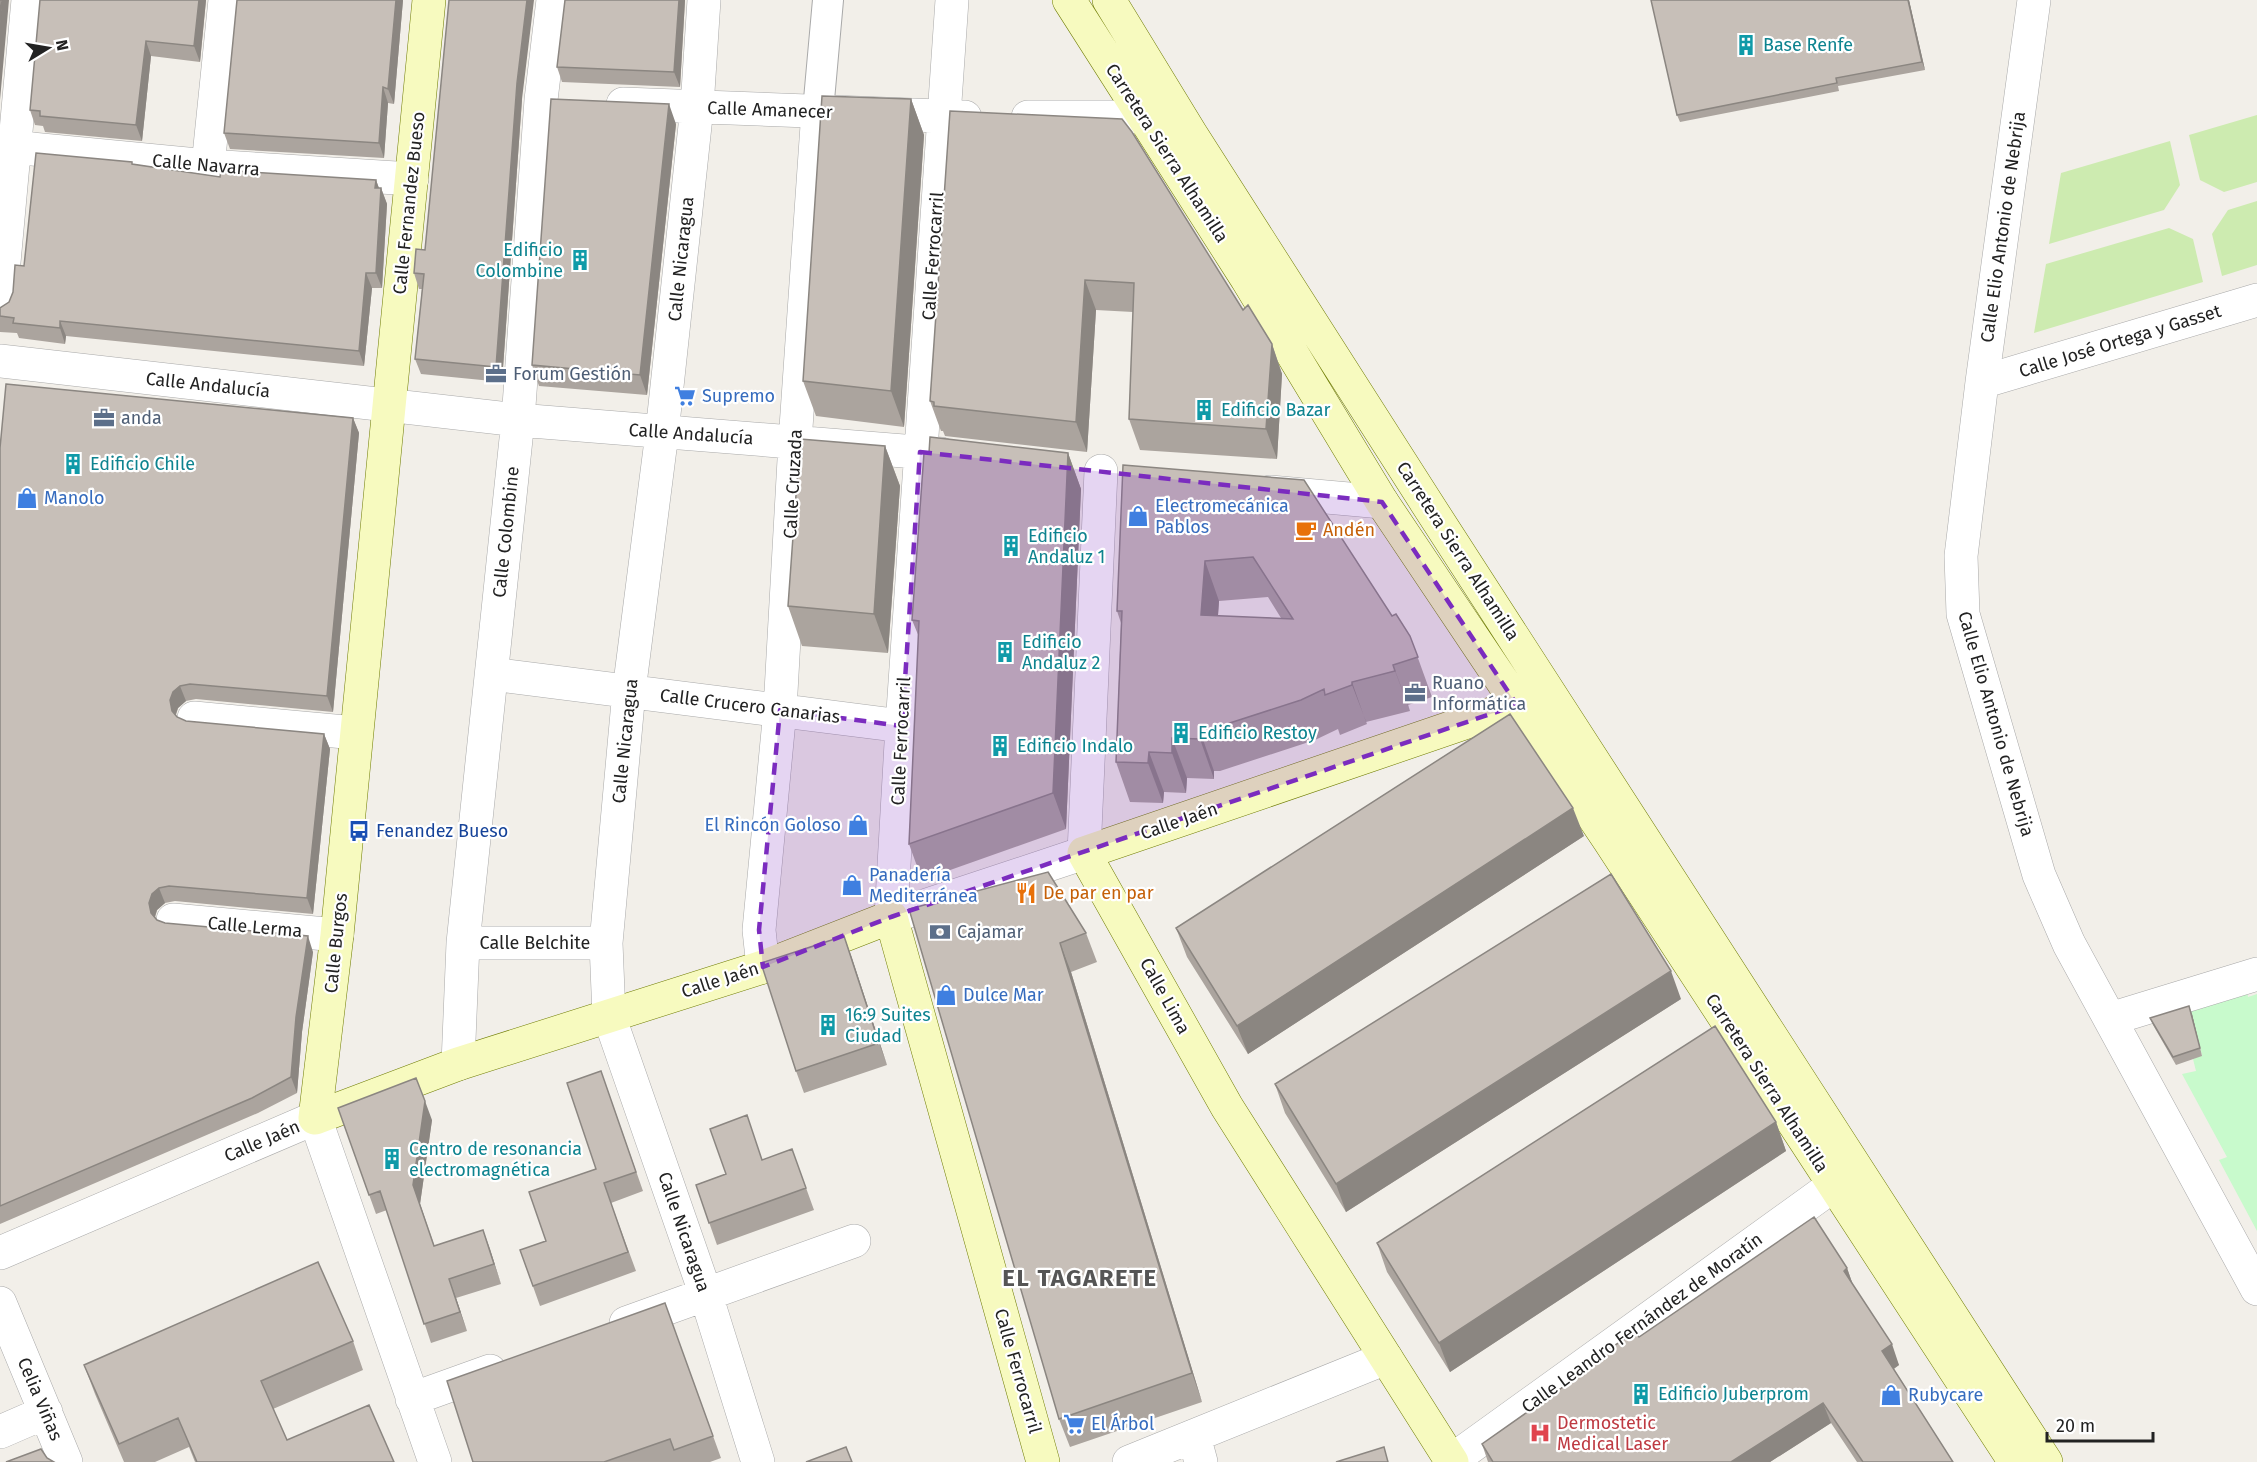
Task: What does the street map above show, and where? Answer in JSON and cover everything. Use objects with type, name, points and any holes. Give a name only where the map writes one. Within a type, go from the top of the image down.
[{"type":"main road","name":"Calle Fernandez Bueso","points":[[388,405],[429,0]]},
{"type":"main road","name":"Carretera Sierra Alhamilla","points":[[1069,0],[1247,279],[1382,502],[1609,840],[2015,1462]]},
{"type":"main road","name":"Carretera Sierra Alhamilla","points":[[1090,0],[1137,45]]},
{"type":"main road","name":"Carretera Sierra Alhamilla","points":[[1109,0],[1262,245],[2046,1462]]},
{"type":"main road","name":"Carretera Sierra Alhamilla","points":[[1262,245],[1275,289],[1339,398],[1358,461]]},
{"type":"main road","name":"Calle Burgos","points":[[315,1118],[337,935],[388,405]]},
{"type":"main road","name":"Carretera Sierra Alhamilla","points":[[1517,705],[1542,717],[1619,828],[1655,856]]},
{"type":"main road","name":"Calle Jaén","points":[[1084,853],[1517,705]]},
{"type":"main road","name":"Calle Lima","points":[[1084,853],[1227,1107],[1452,1461]]},
{"type":"main road","name":"Calle Jaén","points":[[315,1118],[458,1064],[763,967],[891,917]]},
{"type":"main road","name":"Calle Ferrocarril","points":[[891,917],[1043,1462]]},
{"type":"street","points":[[0,306],[7,147],[28,0]]},
{"type":"street","points":[[208,166],[225,0]]},
{"type":"street","name":"Calle Colombine","points":[[458,1064],[463,943],[518,420],[565,101],[553,0]]},
{"type":"street","name":"Calle Nicaragua","points":[[704,0],[697,107],[663,433],[630,691],[606,943],[609,1016],[706,1295],[758,1462]]},
{"type":"street","name":"Calle Cruzada","points":[[763,967],[759,930],[780,710],[795,442],[828,0]]},
{"type":"street","name":"Calle Ferrocarril","points":[[891,917],[920,452],[952,0]]},
{"type":"street","name":"Calle Elio Antonio de Nebrija","points":[[2034,0],[1982,382],[1961,556],[1963,614],[2039,874],[2069,944],[2257,1289]]},
{"type":"street","name":"Calle Amanecer","points":[[565,101],[943,117],[1143,117]]},
{"type":"street","name":"Calle Navarra","points":[[7,147],[208,166],[412,179]]},
{"type":"street","name":"Calle José Ortega y Gasset","points":[[1982,382],[2257,300]]},
{"type":"street","name":"Calle Andalucía","points":[[0,361],[518,420],[965,457]]},
{"type":"street","points":[[1067,467],[1135,475]]},
{"type":"street","points":[[1084,853],[1101,471]]},
{"type":"street","points":[[1239,488],[1382,502]]},
{"type":"street","name":"Calle Crucero Canarias","points":[[492,674],[902,726]]},
{"type":"street","points":[[194,718],[356,733]]},
{"type":"street","name":"Calle Jaén","points":[[891,917],[1084,853]]},
{"type":"street","name":"Calle Lerma","points":[[173,920],[337,935]]},
{"type":"street","name":"Calle Belchite","points":[[463,943],[606,943]]},
{"type":"street","points":[[2110,1019],[2257,974]]},
{"type":"street","name":"Calle Jaén","points":[[0,1253],[315,1118]]},
{"type":"street","name":"Calle Burgos","points":[[315,1118],[435,1462]]},
{"type":"street","name":"Calle Leandro Fernández de Moratín","points":[[1452,1461],[1834,1185]]},
{"type":"street","points":[[593,1335],[854,1241]]},
{"type":"street","name":"Celia Viñas","points":[[0,1303],[66,1462]]},
{"type":"street","points":[[1129,1462],[1197,1449],[1386,1358]]},
{"type":"street","points":[[412,1399],[514,1363]]},
{"type":"street","points":[[0,1432],[46,1412]]},
{"type":"highlighted area","points":[[920,452],[1382,502],[1517,705],[891,917],[763,967],[759,930],[780,710],[902,726]]},
{"type":"green space","points":[[2257,115],[2257,182],[2224,192],[2200,180],[2189,135]]},
{"type":"green space","points":[[2170,141],[2180,185],[2164,210],[2049,244],[2061,173]]},
{"type":"green space","points":[[2257,201],[2257,265],[2222,276],[2212,234],[2228,210]]},
{"type":"green space","points":[[2169,228],[2193,239],[2203,282],[2034,333],[2046,264]]},
{"type":"green space","points":[[2246,985],[2248,997],[2257,994],[2257,1231],[2219,1160],[2227,1157],[2182,1074],[2196,1071],[2193,1059],[2202,1055],[2189,1004]]},
{"type":"building","points":[[0,0],[2,0],[0,23]]},
{"type":"building","points":[[40,0],[199,0],[194,46],[146,41],[136,125],[40,116],[40,111],[30,110]]},
{"type":"building","points":[[237,0],[396,0],[388,89],[383,87],[379,143],[224,133]]},
{"type":"building","points":[[449,0],[527,0],[517,83],[496,367],[415,359],[424,274],[414,273],[416,249],[425,250]]},
{"type":"building","points":[[565,0],[679,0],[674,72],[557,67]]},
{"type":"building","name":"Base Renfe","points":[[1651,0],[1908,0],[1922,62],[1836,78],[1837,83],[1677,115]]},
{"type":"building","points":[[822,96],[911,99],[891,391],[803,381]]},
{"type":"building","points":[[551,99],[669,104],[640,375],[532,365]]},
{"type":"building","points":[[950,111],[1122,119],[1243,310],[1248,305],[1272,344],[1266,429],[1129,419],[1134,283],[1085,280],[1076,422],[934,406],[934,402],[930,401]]},
{"type":"building","points":[[36,153],[132,162],[132,164],[220,177],[221,170],[376,180],[375,188],[381,188],[376,273],[366,273],[359,351],[60,321],[60,328],[13,323],[14,318],[0,316],[0,308],[9,302],[13,292],[15,265],[24,266]]},
{"type":"building","points":[[6,384],[353,418],[327,696],[190,684],[180,686],[173,692],[170,700],[172,711],[177,717],[186,721],[324,734],[307,898],[169,886],[159,888],[152,894],[149,903],[151,913],[157,920],[165,923],[308,936],[296,1017],[291,1077],[252,1098],[0,1206],[0,448]]},
{"type":"building","points":[[930,437],[1068,453],[1053,793],[909,844],[919,621],[912,620],[924,453],[929,453]]},
{"type":"building","points":[[800,439],[885,446],[874,614],[788,606]]},
{"type":"building","points":[[1123,465],[1304,480],[1392,616],[1396,614],[1410,636],[1418,657],[1393,665],[1395,671],[1352,682],[1352,685],[1325,695],[1324,689],[1301,700],[1200,731],[1200,739],[1172,738],[1172,753],[1149,752],[1148,763],[1116,762],[1122,611],[1117,611]],"holes":[[[1253,557],[1293,619],[1201,615],[1205,561]]]},
{"type":"building","points":[[1510,714],[1573,808],[1237,1026],[1176,928]]},
{"type":"building","points":[[1048,872],[1086,933],[1060,943],[1192,1373],[1059,1419],[909,909]]},
{"type":"building","points":[[1611,874],[1671,971],[1336,1184],[1275,1084]]},
{"type":"building","name":"16:9 Suites Ciudad","points":[[844,936],[879,1043],[796,1071],[761,963]]},
{"type":"building","points":[[2189,1006],[2200,1048],[2173,1057],[2150,1018]]},
{"type":"building","points":[[1715,1026],[1776,1122],[1439,1343],[1377,1243]]},
{"type":"building","points":[[601,1071],[636,1172],[604,1183],[628,1252],[533,1286],[520,1250],[546,1241],[529,1192],[596,1169],[567,1083]]},
{"type":"building","points":[[416,1078],[425,1101],[413,1185],[434,1246],[483,1230],[494,1264],[449,1279],[460,1312],[424,1324],[380,1191],[369,1195],[338,1108]]},
{"type":"building","points":[[747,1115],[762,1160],[792,1149],[806,1188],[709,1223],[696,1185],[726,1174],[710,1129]]},
{"type":"building","points":[[1814,1217],[1847,1268],[1844,1271],[1892,1344],[1882,1351],[1953,1462],[1863,1462],[1823,1403],[1731,1462],[1493,1462],[1482,1444],[1580,1375],[1577,1370],[1635,1332],[1639,1337]]},
{"type":"building","points":[[318,1262],[353,1341],[261,1381],[287,1440],[369,1405],[394,1462],[197,1462],[178,1418],[119,1444],[84,1365]]},
{"type":"building","points":[[665,1303],[713,1436],[674,1450],[670,1439],[604,1462],[473,1462],[447,1381]]},
{"type":"building","points":[[846,1447],[852,1462],[806,1462]]},
{"type":"building","points":[[1384,1447],[1388,1462],[1336,1462]]},
{"type":"building","points":[[41,1449],[47,1458],[54,1462],[6,1462]]},
{"type":"place","name":"Base Renfe","points":[[1746,45]]},
{"type":"place","name":"Edificio Colombine","points":[[580,260]]},
{"type":"place","name":"Forum Gestión","points":[[496,374]]},
{"type":"place","name":"Supremo","points":[[685,396]]},
{"type":"place","name":"Edificio Bazar","points":[[1204,410]]},
{"type":"place","name":"anda","points":[[104,418]]},
{"type":"place","name":"Edificio Chile","points":[[73,464]]},
{"type":"place","name":"Manolo","points":[[27,498]]},
{"type":"place","name":"Electromecánica Pablos","points":[[1138,516]]},
{"type":"place","name":"Andén","points":[[1306,530]]},
{"type":"place","name":"Edificio Andaluz 1","points":[[1011,546]]},
{"type":"place","name":"Edificio Andaluz 2","points":[[1005,652]]},
{"type":"place","name":"Ruano Informática","points":[[1415,693]]},
{"type":"place","name":"Edificio Restoy","points":[[1181,733]]},
{"type":"place","name":"Edificio Indalo","points":[[1000,746]]},
{"type":"place","name":"El Rincón Goloso","points":[[858,825]]},
{"type":"place","name":"Fenandez Bueso","points":[[359,831]]},
{"type":"place","name":"Panadería Mediterránea","points":[[852,885]]},
{"type":"place","name":"De par en par","points":[[1026,893]]},
{"type":"place","name":"Cajamar","points":[[940,932]]},
{"type":"place","name":"Dulce Mar","points":[[946,995]]},
{"type":"place","name":"16:9 Suites Ciudad","points":[[828,1025]]},
{"type":"place","name":"Centro de resonancia electromagnética","points":[[392,1159]]},
{"type":"place","name":"Edificio Juberprom","points":[[1641,1394]]},
{"type":"place","name":"Rubycare","points":[[1891,1395]]},
{"type":"place","name":"El Árbol","points":[[1074,1424]]},
{"type":"place","name":"Dermostetic Medical Laser","points":[[1540,1433]]},
{"type":"district","name":"EL TAGARETE","points":[[1080,1278]]}]
